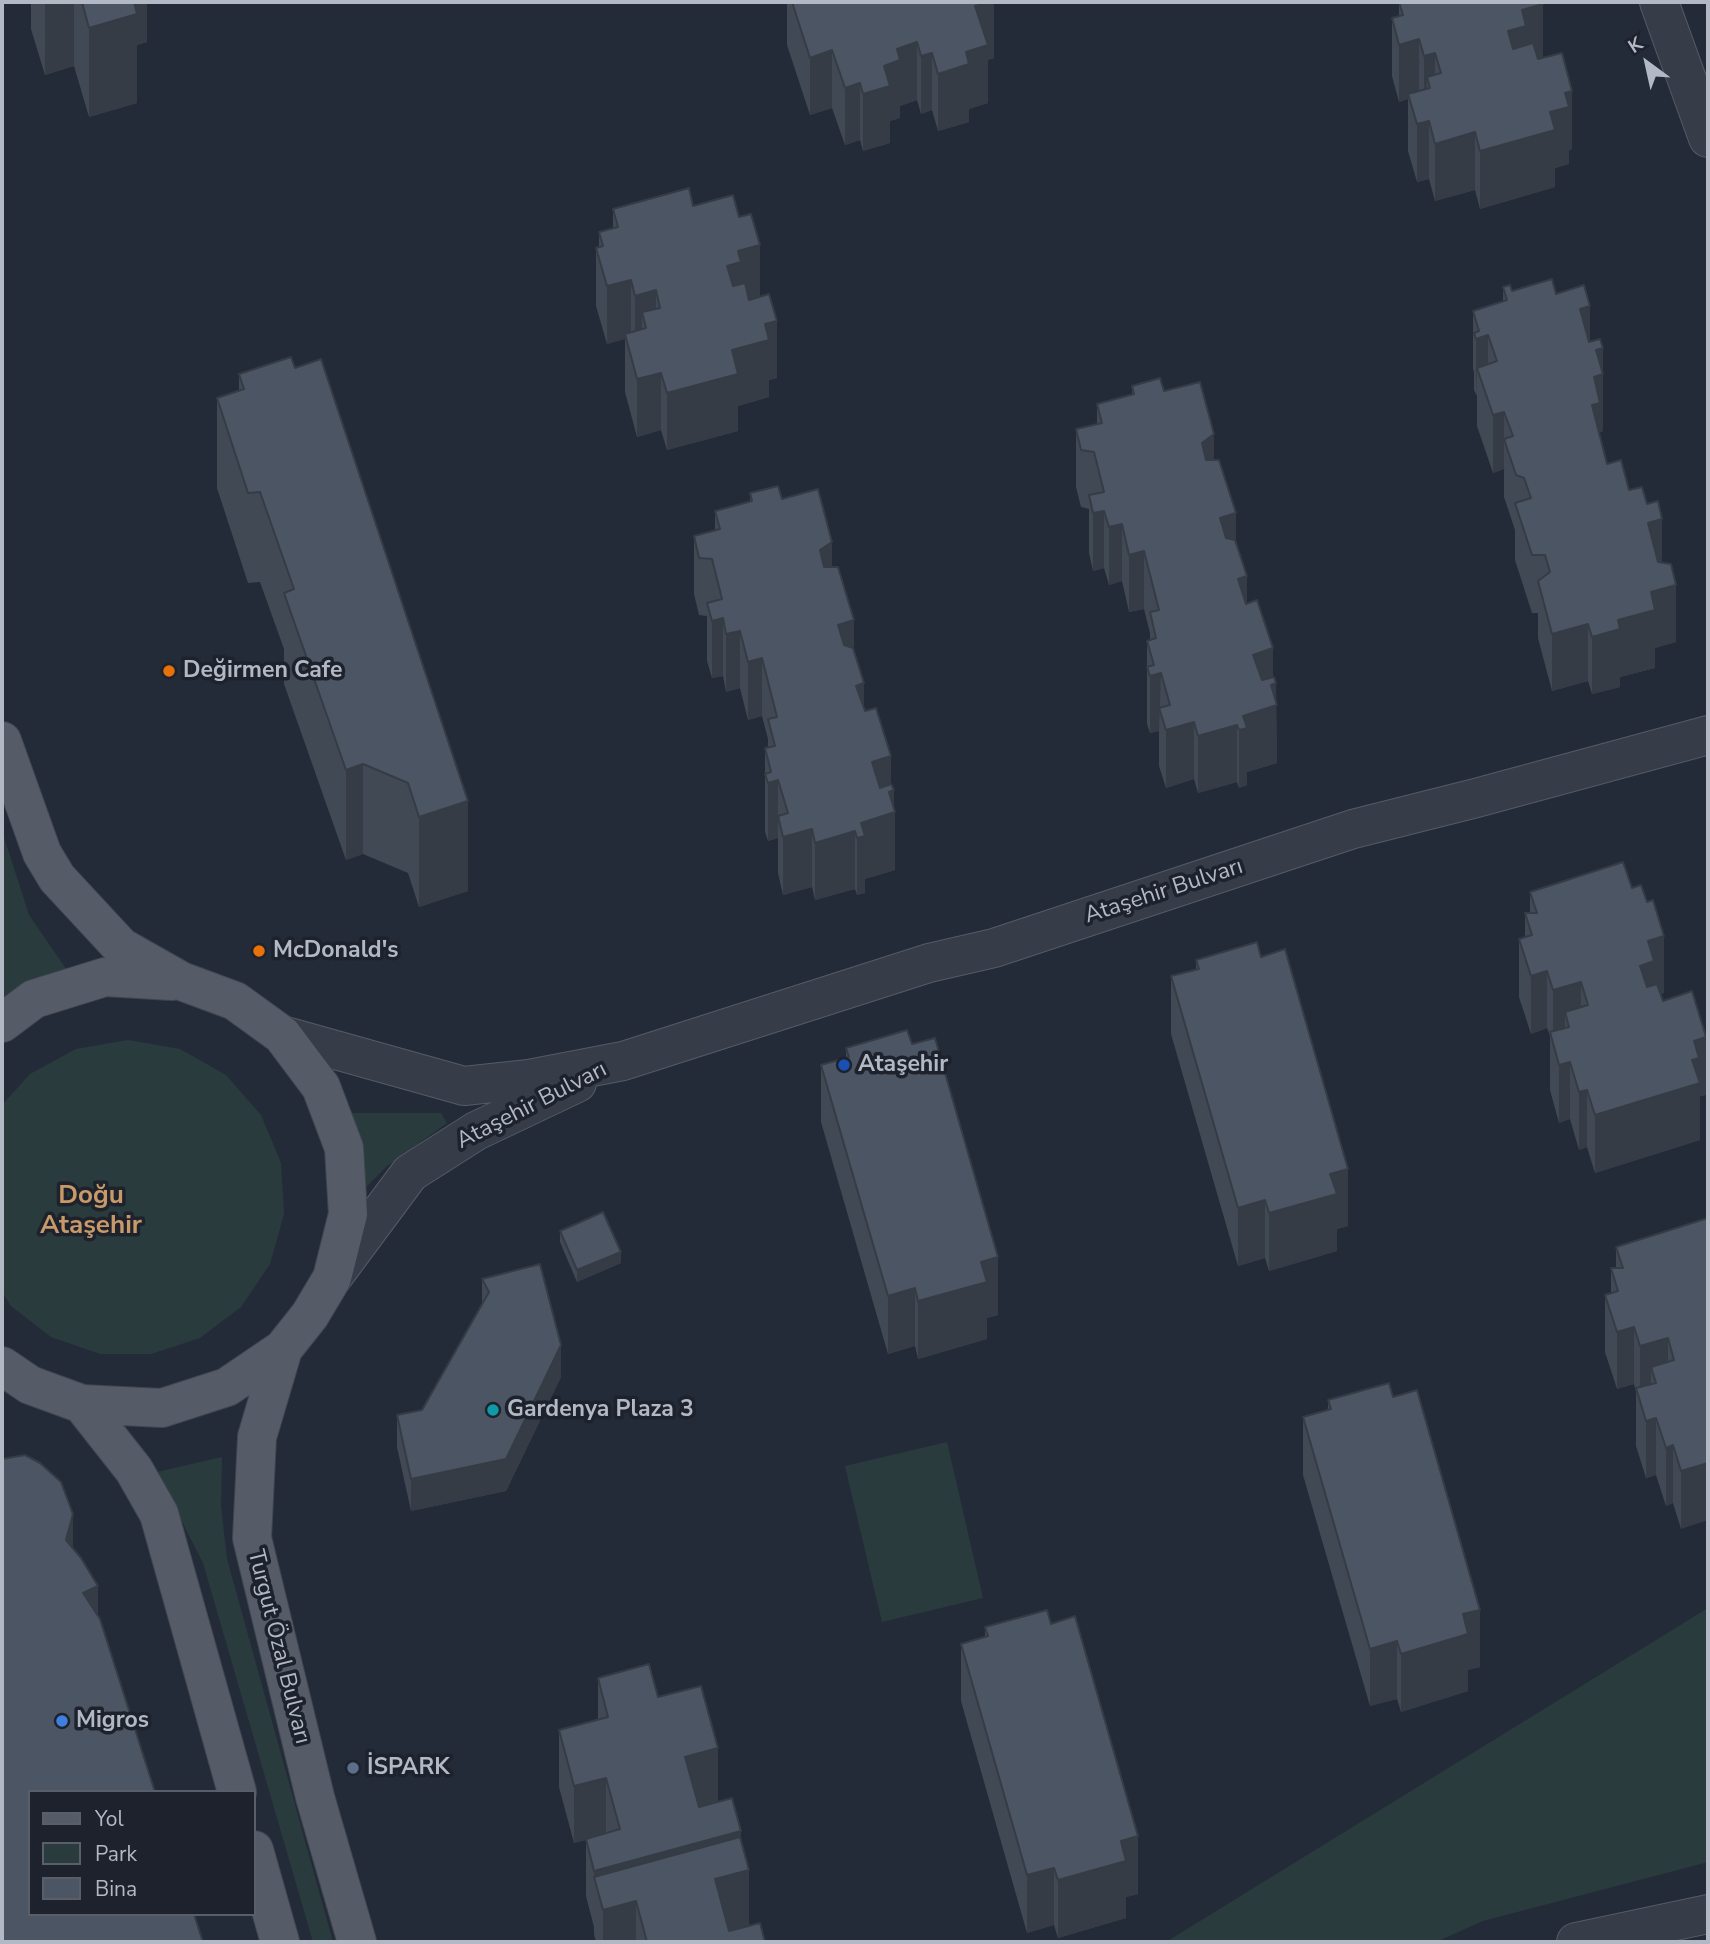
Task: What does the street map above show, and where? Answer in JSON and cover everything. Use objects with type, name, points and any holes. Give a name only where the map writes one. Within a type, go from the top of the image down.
[{"type":"main road","name":"Turgut Özal Bulvarı","points":[[2,741],[42,853],[57,878],[121,947],[181,981],[235,1001],[282,1035],[321,1087],[345,1149],[348,1214],[331,1278],[310,1315],[283,1349],[227,1387],[162,1408],[82,1404],[30,1385],[2,1366]]},
{"type":"main road","name":"Turgut Özal Bulvarı","points":[[2,1023],[34,999],[105,977],[181,981]]},
{"type":"main road","name":"Turgut Özal Bulvarı","points":[[283,1349],[257,1437],[252,1538],[315,1797],[357,1942]]},
{"type":"main road","points":[[82,1404],[134,1470],[159,1514],[236,1790]]},
{"type":"main road","points":[[256,1857],[280,1942]]},
{"type":"street","points":[[1659,2],[1708,138]]},
{"type":"street","name":"Ataşehir Bulvarı","points":[[282,1035],[464,1086],[529,1079],[623,1061],[929,963],[994,948],[1353,829],[1708,735]]},
{"type":"street","name":"Ataşehir Bulvarı","points":[[331,1278],[410,1173],[476,1131],[623,1061]]},
{"type":"street","points":[[1576,1942],[1708,1914]]},
{"type":"green space","points":[[2,831],[29,915],[71,976],[2,1002]]},
{"type":"green space","points":[[128,1040],[180,1049],[226,1075],[261,1115],[281,1163],[284,1214],[270,1264],[241,1307],[200,1338],[151,1354],[100,1354],[51,1337],[11,1306],[2,1292],[2,1105],[30,1074],[76,1049]]},
{"type":"green space","points":[[330,1113],[441,1113],[447,1123],[387,1166],[345,1208]]},
{"type":"green space","points":[[947,1442],[983,1598],[882,1622],[845,1466]]},
{"type":"green space","points":[[222,1457],[221,1506],[227,1559],[333,1942],[313,1942],[203,1563],[157,1472]]},
{"type":"green space","points":[[1708,1608],[1708,1862],[1483,1921],[1436,1942],[1166,1942]]},
{"type":"building","points":[[82,2],[134,2],[137,14],[89,28]]},
{"type":"building","points":[[792,2],[990,2],[975,6],[988,45],[966,52],[969,64],[938,74],[932,53],[921,56],[917,42],[897,49],[900,60],[884,66],[890,86],[863,94],[860,83],[845,88],[832,50],[810,58]]},
{"type":"building","points":[[1399,2],[1542,2],[1543,4],[1522,10],[1526,26],[1508,31],[1513,49],[1533,43],[1538,59],[1562,53],[1572,91],[1565,93],[1569,107],[1550,112],[1555,130],[1480,151],[1475,132],[1435,144],[1429,121],[1417,124],[1408,94],[1430,88],[1427,77],[1441,73],[1435,53],[1424,56],[1419,39],[1399,45],[1392,18],[1403,15]]},
{"type":"building","points":[[689,188],[693,206],[733,195],[739,217],[751,214],[760,245],[738,251],[741,262],[727,266],[733,286],[745,283],[749,300],[769,294],[777,321],[765,324],[769,340],[732,350],[738,374],[667,393],[661,373],[637,379],[625,334],[646,328],[642,312],[660,308],[656,290],[635,296],[631,280],[607,286],[596,248],[603,246],[599,232],[618,227],[613,209]]},
{"type":"building","points":[[1552,279],[1556,294],[1584,285],[1590,306],[1580,309],[1589,342],[1600,339],[1603,348],[1596,350],[1603,374],[1594,377],[1600,403],[1592,405],[1607,464],[1621,460],[1629,490],[1642,487],[1647,504],[1658,501],[1662,519],[1648,523],[1658,562],[1671,564],[1676,585],[1651,592],[1655,610],[1618,620],[1620,629],[1592,637],[1588,624],[1552,634],[1538,581],[1550,572],[1545,555],[1532,555],[1515,503],[1531,498],[1524,478],[1516,475],[1504,439],[1513,436],[1504,412],[1493,415],[1477,368],[1497,361],[1488,335],[1476,339],[1474,333],[1479,331],[1473,311],[1507,300],[1503,287],[1510,285],[1512,291]]},
{"type":"building","points":[[291,357],[295,368],[321,359],[468,801],[419,817],[408,783],[363,764],[346,770],[284,593],[294,589],[260,492],[248,493],[217,398],[244,389],[239,374]]},
{"type":"building","points":[[1160,378],[1164,391],[1200,382],[1214,434],[1202,443],[1206,460],[1219,460],[1236,513],[1220,518],[1226,538],[1235,540],[1247,576],[1238,579],[1246,604],[1257,600],[1273,648],[1253,655],[1262,680],[1274,677],[1276,683],[1271,685],[1277,705],[1243,716],[1247,728],[1239,730],[1237,725],[1198,736],[1194,722],[1166,730],[1159,708],[1170,705],[1161,673],[1150,676],[1147,667],[1154,665],[1147,641],[1156,638],[1150,612],[1159,610],[1144,551],[1129,555],[1122,524],[1109,527],[1104,511],[1093,513],[1089,495],[1104,492],[1094,452],[1081,450],[1076,429],[1102,423],[1097,404],[1134,394],[1132,386]]},
{"type":"building","points":[[778,486],[782,499],[818,489],[832,542],[820,550],[824,567],[838,567],[854,620],[838,625],[844,645],[853,648],[864,683],[856,686],[865,711],[876,708],[891,756],[872,762],[880,788],[891,784],[894,790],[889,792],[895,812],[861,823],[865,836],[857,838],[855,831],[815,843],[812,829],[783,837],[778,816],[788,813],[778,780],[768,783],[765,774],[771,772],[765,748],[775,746],[768,719],[777,717],[762,658],[748,662],[740,631],[726,634],[723,618],[712,621],[707,603],[722,599],[712,559],[699,558],[694,536],[720,529],[715,511],[752,501],[750,493]]},
{"type":"building","points":[[1623,862],[1632,888],[1641,885],[1647,902],[1653,900],[1664,936],[1648,941],[1654,961],[1640,966],[1647,987],[1657,984],[1663,1001],[1692,991],[1706,1037],[1694,1041],[1699,1058],[1692,1060],[1700,1083],[1595,1115],[1587,1090],[1579,1092],[1570,1062],[1559,1065],[1550,1032],[1569,1027],[1565,1012],[1588,1005],[1581,982],[1553,990],[1547,971],[1531,976],[1519,939],[1532,935],[1525,913],[1537,913],[1530,892]]},
{"type":"building","points":[[1257,942],[1261,957],[1285,949],[1348,1169],[1330,1174],[1337,1194],[1269,1213],[1265,1200],[1238,1208],[1171,976],[1199,969],[1196,960]]},
{"type":"building","points":[[907,1030],[912,1044],[935,1038],[998,1257],[981,1262],[987,1282],[918,1301],[915,1288],[888,1296],[821,1065],[849,1057],[846,1048]]},
{"type":"building","points":[[603,1212],[621,1252],[577,1270],[560,1231]]},
{"type":"building","points":[[1708,1218],[1708,1463],[1681,1471],[1673,1445],[1666,1448],[1656,1418],[1646,1421],[1636,1388],[1656,1383],[1651,1367],[1674,1360],[1668,1338],[1640,1346],[1634,1327],[1617,1332],[1605,1295],[1618,1291],[1611,1268],[1623,1268],[1616,1247]]},
{"type":"building","name":"Gardenya Plaza 3","points":[[540,1264],[561,1345],[506,1459],[411,1479],[397,1415],[422,1410],[489,1292],[482,1279]]},
{"type":"building","points":[[1389,1383],[1393,1397],[1417,1390],[1480,1610],[1463,1614],[1468,1634],[1401,1654],[1397,1641],[1370,1649],[1303,1417],[1331,1409],[1328,1400]]},
{"type":"building","name":"Migros","points":[[25,1455],[40,1463],[61,1482],[73,1514],[66,1540],[98,1586],[83,1593],[100,1619],[154,1790],[28,1790],[28,1916],[195,1916],[203,1942],[2,1942],[2,1459]]},
{"type":"building","points":[[1047,1610],[1051,1624],[1075,1616],[1138,1836],[1121,1841],[1126,1861],[1058,1880],[1054,1868],[1027,1875],[961,1644],[988,1636],[985,1627]]},
{"type":"building","points":[[649,1664],[658,1697],[701,1686],[718,1748],[685,1757],[699,1807],[732,1798],[741,1831],[594,1871],[586,1839],[620,1829],[606,1778],[574,1786],[559,1730],[608,1717],[598,1678]]},
{"type":"building","points":[[740,1837],[749,1870],[715,1879],[729,1931],[760,1923],[765,1942],[647,1942],[636,1901],[603,1910],[594,1877]]},
{"type":"place","name":"Değirmen Cafe","points":[[169,671]]},
{"type":"place","name":"McDonald's","points":[[259,951]]},
{"type":"place","name":"Ataşehir","points":[[844,1065]]},
{"type":"place","name":"Gardenya Plaza 3","points":[[493,1410]]},
{"type":"place","name":"Migros","points":[[62,1721]]},
{"type":"place","name":"İSPARK","points":[[353,1768]]},
{"type":"district","name":"Doğu Ataşehir","points":[[91,1212]]}]
